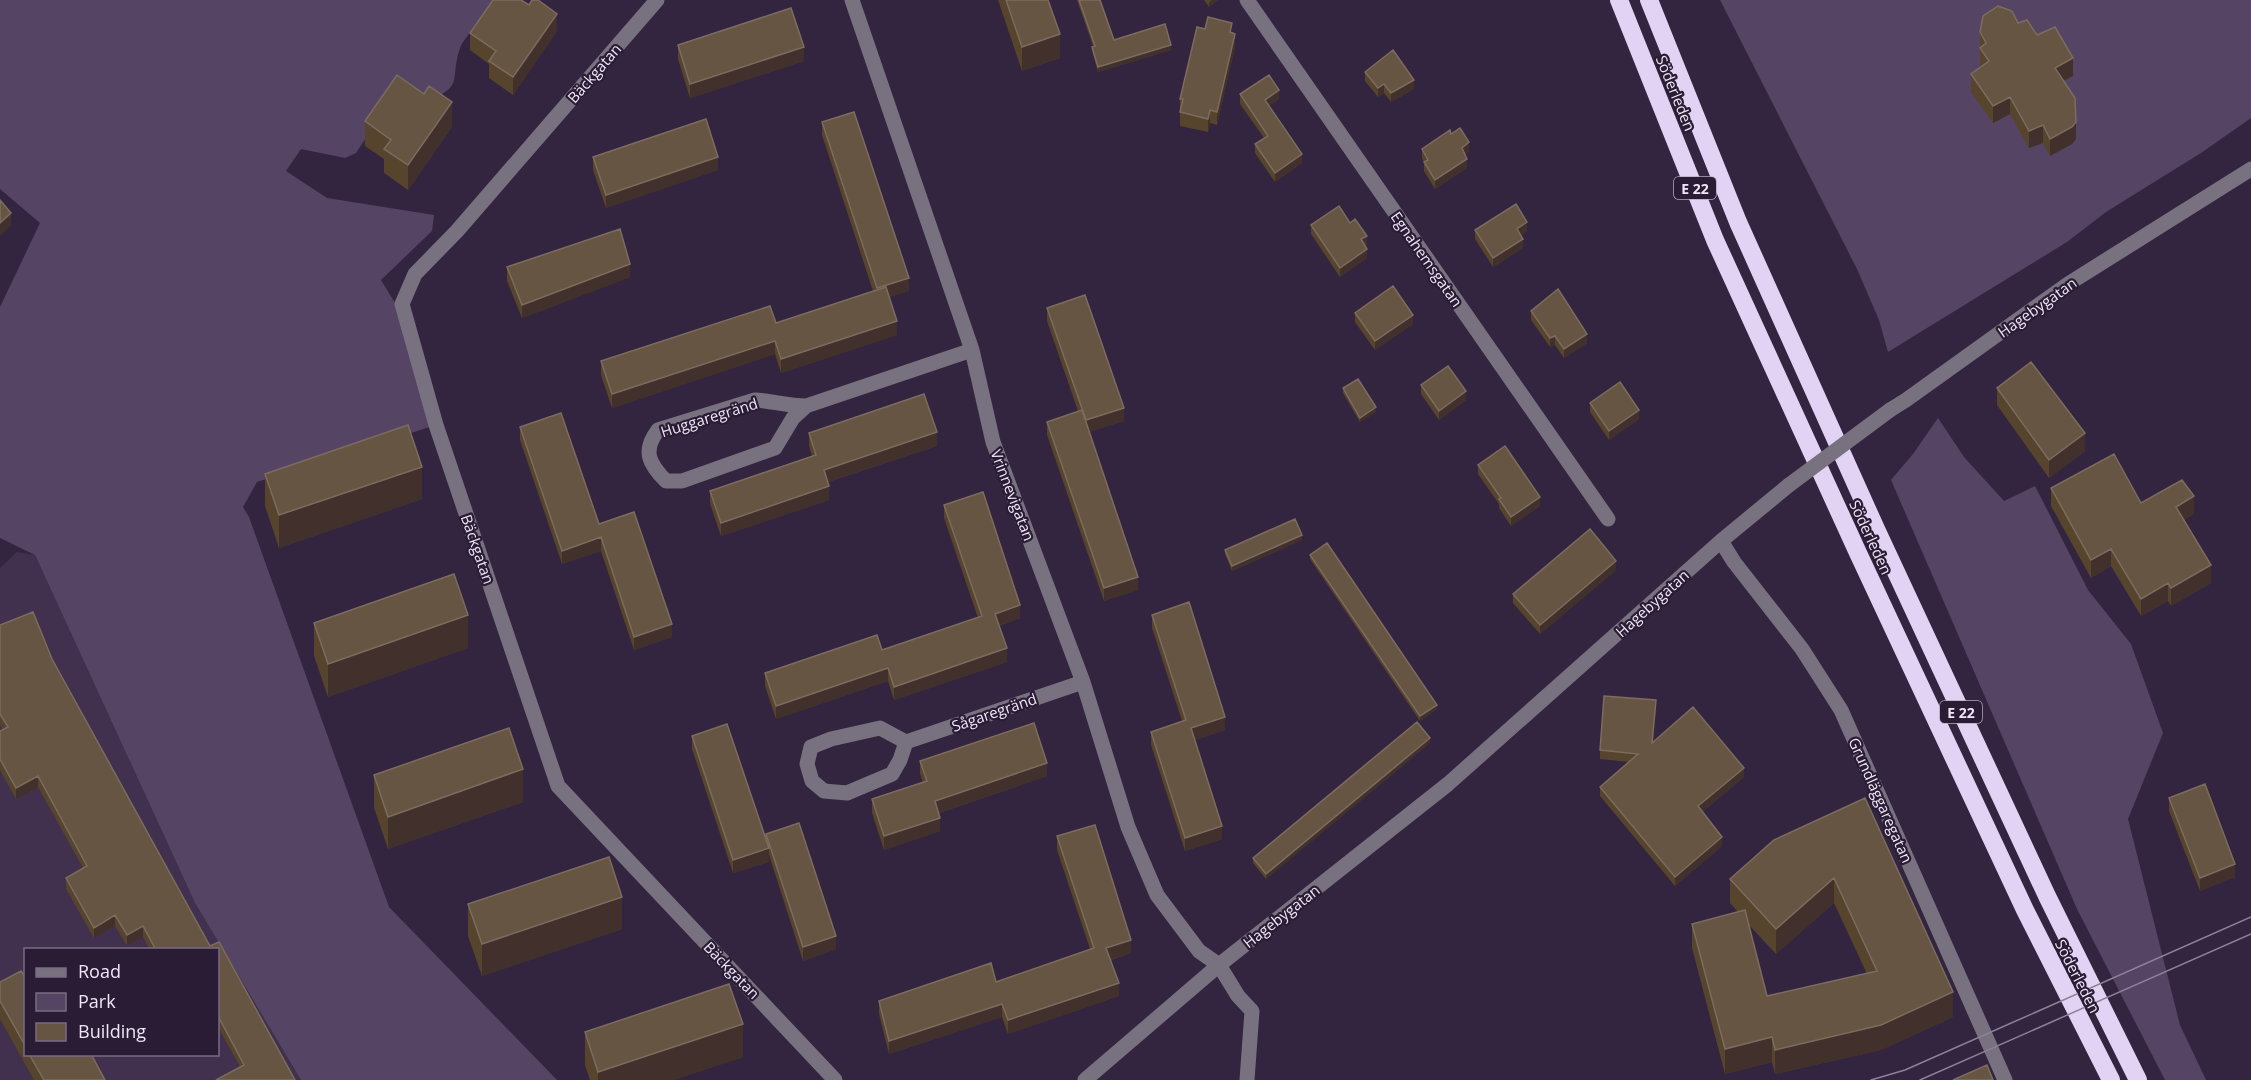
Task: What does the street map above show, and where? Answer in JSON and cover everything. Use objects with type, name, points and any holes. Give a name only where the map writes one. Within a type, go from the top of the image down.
[{"type":"highway","name":"Söderleden","points":[[1619,0],[1715,240],[2025,910],[2111,1080]]},
{"type":"highway","name":"Söderleden","points":[[1649,0],[1738,222],[1876,529],[2047,896],[2138,1080]]},
{"type":"street","name":"Bäckgatan","points":[[657,0],[457,231],[415,273],[402,304],[436,425],[558,786],[835,1080]]},
{"type":"street","name":"Vrinnevigatan","points":[[852,0],[972,350],[993,442],[1083,682],[1128,827],[1157,895],[1199,951],[1219,965]]},
{"type":"street","name":"Egnahemsgatan","points":[[1247,0],[1608,519]]},
{"type":"street","name":"Hagebygatan","points":[[1085,1080],[1219,965],[1448,784],[1721,541],[1789,485],[1890,410],[2068,284],[2251,169]]},
{"type":"street","name":"Huggaregränd","points":[[806,406],[793,418],[775,448],[682,481],[666,481],[655,470],[647,453],[650,440],[658,430],[755,400],[771,401],[785,406],[806,406],[972,350]]},
{"type":"street","name":"Grundläggaregatan","points":[[1721,541],[1734,562],[1802,649],[1841,710],[2005,1080]]},
{"type":"street","name":"Sågaregränd","points":[[906,742],[1083,682]]},
{"type":"street","points":[[880,728],[906,742],[892,774],[847,793],[824,791],[812,781],[807,764],[811,747],[831,739],[880,728]]},
{"type":"street","points":[[1219,965],[1238,996],[1252,1011],[1247,1080]]},
{"type":"shaded area","points":[[17,552],[35,555],[195,903],[301,1080],[0,1080],[0,568]]},
{"type":"green space","points":[[0,0],[498,0],[462,43],[451,87],[425,101],[400,87],[356,153],[345,158],[301,149],[286,171],[327,198],[434,215],[432,231],[381,280],[395,303],[436,425],[257,482],[243,507],[249,517],[389,907],[557,1080],[301,1080],[195,903],[35,555],[0,538],[0,307],[40,223],[0,189]]},
{"type":"green space","points":[[1720,0],[2251,0],[2251,118],[2201,153],[2106,212],[2067,242],[1888,352],[1879,320],[1857,269]]},
{"type":"green space","points":[[1938,418],[1964,457],[2004,501],[2035,486],[2088,590],[2131,644],[2163,733],[2128,819],[2180,1025],[2206,1080],[2165,1080],[2077,909],[1891,480],[1913,454]]},
{"type":"building","points":[[493,0],[521,0],[529,5],[532,0],[538,0],[557,14],[513,77],[489,61],[496,51],[470,33]]},
{"type":"building","points":[[1006,0],[1048,0],[1060,34],[1022,47]]},
{"type":"building","points":[[1079,0],[1100,0],[1114,40],[1165,24],[1171,45],[1098,67],[1092,47],[1095,46]]},
{"type":"building","points":[[1998,6],[2012,11],[2018,23],[2027,20],[2037,35],[2055,27],[2073,58],[2055,68],[2075,98],[2076,122],[2072,127],[2050,139],[2043,125],[2029,131],[2010,97],[1993,106],[1971,74],[1989,61],[1980,48],[1986,43],[1980,32],[1983,16]]},
{"type":"building","points":[[791,8],[804,47],[690,84],[678,45]]},
{"type":"building","points":[[1208,17],[1232,23],[1230,32],[1235,34],[1217,112],[1210,110],[1208,119],[1180,112],[1183,99],[1180,99],[1197,27],[1205,29]]},
{"type":"building","points":[[1393,50],[1414,80],[1391,93],[1384,84],[1378,88],[1365,72]]},
{"type":"building","points":[[397,75],[424,94],[429,86],[452,102],[408,165],[384,149],[391,140],[365,121]]},
{"type":"building","points":[[1269,75],[1279,90],[1265,100],[1302,154],[1275,173],[1255,144],[1268,136],[1240,94]]},
{"type":"building","points":[[854,112],[909,278],[877,288],[822,122]]},
{"type":"building","points":[[706,119],[718,157],[606,195],[593,157]]},
{"type":"building","points":[[1460,128],[1469,142],[1462,148],[1467,159],[1435,180],[1424,162],[1428,160],[1422,149],[1450,130],[1451,134]]},
{"type":"building","points":[[0,200],[11,213],[0,223]]},
{"type":"building","points":[[1516,204],[1527,222],[1517,229],[1523,239],[1493,258],[1475,230]]},
{"type":"building","points":[[1339,206],[1350,223],[1355,219],[1367,236],[1361,239],[1367,249],[1340,268],[1311,225]]},
{"type":"building","points":[[620,229],[630,264],[522,305],[507,267]]},
{"type":"building","points":[[1393,286],[1413,315],[1375,341],[1355,313]]},
{"type":"building","points":[[886,287],[897,321],[781,359],[775,341],[612,394],[601,361],[770,306],[776,323]]},
{"type":"building","points":[[1558,289],[1587,334],[1564,349],[1555,336],[1550,338],[1531,311]]},
{"type":"building","points":[[1085,295],[1124,408],[1086,420],[1047,308]]},
{"type":"building","points":[[2031,362],[2085,433],[2049,460],[1997,388]]},
{"type":"building","points":[[1448,366],[1466,391],[1439,411],[1421,385]]},
{"type":"building","points":[[1358,379],[1376,407],[1360,418],[1343,388]]},
{"type":"building","points":[[1620,382],[1639,410],[1609,431],[1590,403]]},
{"type":"building","points":[[924,394],[937,432],[824,470],[829,486],[721,523],[710,491],[816,455],[809,433]]},
{"type":"building","points":[[1082,410],[1138,577],[1104,588],[1047,422]]},
{"type":"building","points":[[561,413],[599,524],[634,512],[672,624],[634,637],[601,537],[562,551],[520,427]]},
{"type":"building","points":[[408,425],[422,467],[279,515],[265,474]]},
{"type":"building","points":[[1505,446],[1540,497],[1511,517],[1478,465]]},
{"type":"building","points":[[2114,454],[2141,503],[2182,480],[2194,496],[2176,507],[2211,565],[2171,588],[2168,583],[2141,599],[2111,549],[2091,560],[2051,488]]},
{"type":"building","points":[[983,492],[1020,605],[995,614],[1007,648],[894,687],[888,668],[776,706],[765,673],[877,635],[882,650],[982,616],[944,505]]},
{"type":"building","points":[[1295,519],[1302,535],[1232,566],[1225,550]]},
{"type":"building","points":[[1590,529],[1616,561],[1540,625],[1513,594]]},
{"type":"building","points":[[1327,543],[1437,705],[1420,716],[1310,555]]},
{"type":"building","points":[[454,574],[468,615],[328,664],[314,623]]},
{"type":"building","points":[[1189,602],[1225,717],[1191,728],[1222,826],[1185,838],[1151,732],[1186,720],[1152,615]]},
{"type":"building","points":[[33,612],[52,659],[210,946],[219,942],[295,1080],[216,1080],[244,1065],[219,1018],[219,948],[155,948],[143,926],[127,935],[115,915],[94,928],[66,878],[87,866],[38,776],[16,788],[0,759],[0,731],[8,727],[0,714],[0,625]]},
{"type":"building","points":[[1604,696],[1656,700],[1652,743],[1693,707],[1744,768],[1698,806],[1722,837],[1675,877],[1600,787],[1638,754],[1600,750]]},
{"type":"building","points":[[1417,722],[1430,738],[1266,874],[1253,858]]},
{"type":"building","points":[[1034,723],[1047,763],[935,801],[940,818],[884,836],[872,799],[927,781],[920,761]]},
{"type":"building","points":[[727,724],[769,848],[733,860],[692,736]]},
{"type":"building","points":[[509,728],[523,769],[388,817],[374,775]]},
{"type":"building","points":[[2205,784],[2235,864],[2200,878],[2169,798]]},
{"type":"building","points":[[1865,798],[1953,992],[1881,1025],[1775,1050],[1772,1037],[1725,1049],[1692,924],[1745,910],[1767,996],[1877,971],[1834,878],[1776,929],[1730,879],[1774,840]]},
{"type":"building","points":[[799,823],[836,936],[803,947],[766,834]]},
{"type":"building","points":[[1095,825],[1131,940],[1106,948],[1119,983],[1008,1020],[1002,1004],[889,1041],[879,1001],[991,963],[996,982],[1094,948],[1057,836]]},
{"type":"building","points":[[609,857],[622,897],[482,944],[468,904]]},
{"type":"building","points":[[21,971],[24,975],[24,1043],[0,1001],[0,982]]},
{"type":"building","points":[[729,984],[743,1024],[598,1072],[585,1032]]},
{"type":"building","points":[[30,1056],[92,1056],[105,1080],[44,1080]]},
{"type":"building","points":[[1987,1065],[1993,1080],[1953,1080]]},
{"type":"tram line","points":[[1871,1080],[1905,1070],[2251,917]]},
{"type":"tram line","points":[[1920,1080],[2251,934]]}]
